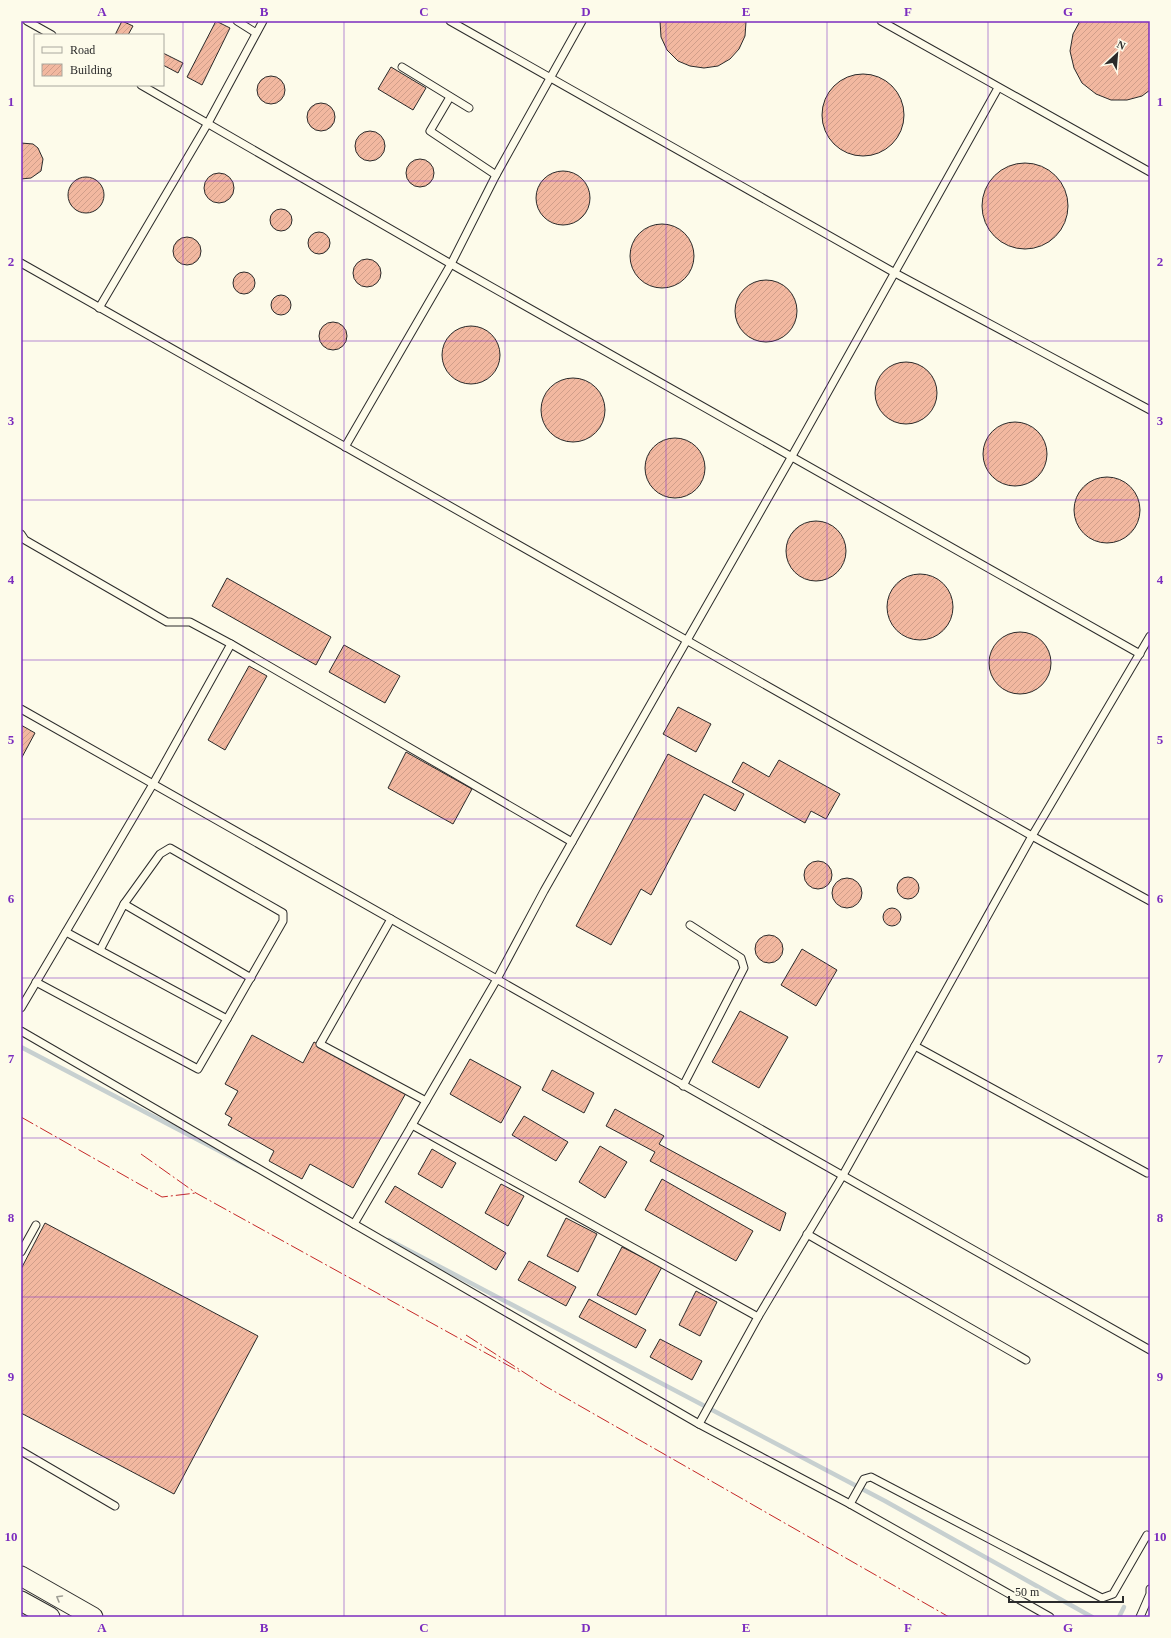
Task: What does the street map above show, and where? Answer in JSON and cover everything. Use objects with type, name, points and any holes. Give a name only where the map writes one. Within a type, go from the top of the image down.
[{"type":"main road","points":[[24,1586],[50,1617]]},
{"type":"main road","points":[[24,1586],[93,1617]]},
{"type":"lane","points":[[27,21],[50,34]]},
{"type":"lane","points":[[237,21],[256,33]]},
{"type":"lane","points":[[99,308],[208,123],[263,21]]},
{"type":"lane","points":[[450,21],[895,273],[1150,410]]},
{"type":"lane","points":[[344,447],[451,264],[496,175],[582,21]]},
{"type":"lane","points":[[881,21],[1150,172]]},
{"type":"lane","points":[[402,67],[469,108]]},
{"type":"lane","points":[[143,86],[451,264],[1140,654]]},
{"type":"lane","points":[[354,1224],[496,979],[998,88]]},
{"type":"lane","points":[[450,97],[430,131],[496,175]]},
{"type":"lane","points":[[21,263],[1032,836],[1150,901]]},
{"type":"lane","points":[[21,534],[25,540],[167,622],[190,622],[231,644],[572,842]]},
{"type":"lane","points":[[699,1424],[758,1317],[843,1175],[1032,836],[1150,636]]},
{"type":"lane","points":[[21,1008],[153,784],[231,644]]},
{"type":"lane","points":[[21,709],[1150,1350]]},
{"type":"lane","points":[[36,982],[198,1069],[283,921],[283,913],[170,848],[160,854],[124,904],[100,950]]},
{"type":"lane","points":[[124,904],[251,978]]},
{"type":"lane","points":[[391,919],[320,1044],[426,1101]]},
{"type":"lane","points":[[683,1086],[744,968],[741,958],[690,925]]},
{"type":"lane","points":[[66,932],[227,1019]]},
{"type":"lane","points":[[21,1031],[699,1424],[850,1504],[1050,1617]]},
{"type":"lane","points":[[915,1046],[1147,1173]]},
{"type":"lane","points":[[412,1125],[758,1317]]},
{"type":"lane","points":[[21,1252],[36,1225]]},
{"type":"lane","points":[[807,1234],[1026,1360]]},
{"type":"lane","points":[[21,1451],[116,1506]]},
{"type":"lane","points":[[850,1504],[864,1479],[871,1477],[1102,1598],[1113,1594],[1147,1535],[1150,1537]]},
{"type":"lane","points":[[1140,1617],[1150,1594],[1150,1589]]},
{"type":"building","points":[[122,21],[133,26],[129,34],[116,34]]},
{"type":"building","points":[[216,21],[230,28],[202,85],[187,77]]},
{"type":"building","points":[[660,21],[746,21],[745,36],[739,49],[730,59],[718,66],[704,68],[690,66],[678,61],[667,50],[661,37]]},
{"type":"building","points":[[1080,21],[1150,21],[1150,90],[1142,96],[1127,100],[1111,100],[1096,94],[1082,83],[1074,68],[1070,51],[1073,34]]},
{"type":"building","points":[[164,54],[183,63],[178,73],[164,66]]},
{"type":"building","points":[[391,67],[426,88],[413,110],[378,89]]},
{"type":"building","points":[[863,74],[879,77],[892,86],[901,99],[904,115],[901,131],[892,144],[879,153],[863,156],[847,153],[834,144],[825,131],[822,115],[825,99],[834,86],[847,77]]},
{"type":"building","points":[[271,76],[281,80],[285,90],[281,100],[271,104],[261,100],[257,90],[261,80]]},
{"type":"building","points":[[321,103],[331,107],[335,117],[331,127],[321,131],[311,127],[307,117],[311,107]]},
{"type":"building","points":[[370,131],[380,136],[385,146],[380,156],[370,161],[360,156],[355,146],[360,136]]},
{"type":"building","points":[[21,143],[33,144],[38,148],[43,159],[41,171],[31,178],[21,179]]},
{"type":"building","points":[[420,159],[430,163],[434,173],[430,183],[420,187],[410,183],[406,173],[410,163]]},
{"type":"building","points":[[1025,163],[1042,166],[1056,175],[1065,189],[1068,206],[1065,223],[1056,237],[1042,246],[1025,249],[1008,246],[994,237],[985,223],[982,206],[985,189],[994,175],[1008,166]]},
{"type":"building","points":[[558,171],[568,171],[578,175],[586,183],[590,193],[590,203],[586,213],[578,221],[568,225],[558,225],[548,221],[540,213],[536,203],[536,193],[540,183],[548,175]]},
{"type":"building","points":[[219,173],[229,178],[234,188],[229,198],[219,203],[209,198],[204,188],[209,178]]},
{"type":"building","points":[[86,177],[99,182],[104,195],[99,208],[86,213],[73,208],[68,195],[73,182]]},
{"type":"building","points":[[277,209],[285,209],[292,216],[292,224],[285,231],[277,231],[270,224],[270,216]]},
{"type":"building","points":[[656,224],[668,224],[685,233],[692,244],[694,256],[692,268],[685,279],[668,288],[656,288],[644,283],[635,274],[630,262],[630,250],[635,238],[644,229]]},
{"type":"building","points":[[315,232],[323,232],[330,239],[330,247],[323,254],[315,254],[308,247],[308,239]]},
{"type":"building","points":[[187,237],[197,241],[201,251],[197,261],[187,265],[177,261],[173,251],[177,241]]},
{"type":"building","points":[[367,259],[377,263],[381,273],[377,283],[367,287],[357,283],[353,273],[357,263]]},
{"type":"building","points":[[244,272],[252,275],[255,283],[252,291],[244,294],[236,291],[233,283],[236,275]]},
{"type":"building","points":[[760,280],[772,280],[788,289],[795,299],[797,311],[795,323],[788,333],[772,342],[760,342],[749,337],[740,328],[735,317],[735,305],[740,294],[749,285]]},
{"type":"building","points":[[281,295],[288,298],[291,305],[288,312],[281,315],[274,312],[271,305],[274,298]]},
{"type":"building","points":[[333,322],[339,323],[343,326],[346,330],[346,342],[343,346],[339,349],[333,350],[327,349],[323,346],[320,342],[319,336],[320,330],[323,326],[327,323]]},
{"type":"building","points":[[465,326],[477,326],[492,334],[500,349],[500,361],[492,376],[477,384],[465,384],[450,376],[442,361],[442,349],[450,334]]},
{"type":"building","points":[[906,362],[923,367],[928,371],[932,376],[937,393],[932,410],[928,415],[923,419],[906,424],[889,419],[884,415],[880,410],[875,393],[880,376],[884,371],[889,367]]},
{"type":"building","points":[[567,378],[579,378],[596,387],[603,398],[605,410],[603,422],[596,433],[579,442],[567,442],[555,437],[546,428],[541,416],[541,404],[546,392],[555,383]]},
{"type":"building","points":[[1009,422],[1021,422],[1038,431],[1045,442],[1047,454],[1045,466],[1038,477],[1021,486],[1009,486],[997,481],[988,472],[983,460],[983,448],[988,436],[997,427]]},
{"type":"building","points":[[669,438],[681,438],[692,443],[700,451],[705,462],[703,480],[692,493],[681,498],[669,498],[658,493],[650,485],[645,474],[645,462],[650,451],[658,443]]},
{"type":"building","points":[[1107,477],[1119,480],[1130,487],[1137,498],[1140,510],[1137,522],[1130,533],[1119,540],[1107,543],[1095,540],[1084,533],[1077,522],[1074,510],[1077,498],[1084,487],[1095,480]]},
{"type":"building","points":[[816,521],[833,526],[841,534],[846,551],[841,568],[833,576],[816,581],[799,576],[791,568],[786,551],[791,534],[799,526]]},
{"type":"building","points":[[913,574],[927,574],[939,579],[948,588],[953,600],[951,620],[944,631],[927,640],[913,640],[901,635],[892,626],[887,614],[887,600],[892,588],[901,579]]},
{"type":"building","points":[[227,578],[331,637],[316,665],[212,606]]},
{"type":"building","points":[[1020,632],[1032,634],[1042,641],[1049,651],[1051,663],[1049,675],[1042,685],[1032,692],[1020,694],[1008,692],[998,685],[991,675],[989,663],[991,651],[998,641],[1008,634]]},
{"type":"building","points":[[344,645],[400,676],[385,703],[329,672]]},
{"type":"building","points":[[249,666],[267,676],[225,750],[208,740]]},
{"type":"building","points":[[678,707],[711,724],[696,752],[663,734]]},
{"type":"building","points":[[21,725],[35,733],[21,759]]},
{"type":"building","points":[[406,752],[472,789],[453,824],[388,788]]},
{"type":"building","points":[[668,754],[744,794],[735,811],[704,794],[651,895],[641,889],[611,945],[576,926]]},
{"type":"building","points":[[779,760],[840,794],[826,819],[811,811],[805,823],[732,782],[743,762],[769,777]]},
{"type":"building","points":[[818,861],[828,865],[832,875],[828,885],[818,889],[808,885],[804,875],[808,865]]},
{"type":"building","points":[[908,877],[912,878],[918,884],[918,892],[912,898],[908,899],[904,898],[898,892],[897,888],[898,884],[904,878]]},
{"type":"building","points":[[847,878],[858,882],[862,893],[858,904],[847,908],[836,904],[832,893],[836,882]]},
{"type":"building","points":[[892,908],[898,911],[901,917],[898,923],[892,926],[886,923],[883,917],[886,911]]},
{"type":"building","points":[[769,935],[779,939],[783,949],[779,959],[769,963],[759,959],[755,949],[759,939]]},
{"type":"building","points":[[802,949],[837,970],[816,1006],[781,985]]},
{"type":"building","points":[[740,1011],[788,1037],[759,1088],[712,1062]]},
{"type":"building","points":[[252,1035],[303,1063],[314,1042],[406,1093],[353,1188],[310,1164],[302,1179],[269,1161],[274,1151],[228,1125],[232,1118],[225,1114],[238,1091],[225,1084]]},
{"type":"building","points":[[470,1059],[521,1087],[501,1123],[450,1094]]},
{"type":"building","points":[[552,1070],[594,1093],[584,1113],[542,1090]]},
{"type":"building","points":[[615,1109],[664,1136],[659,1144],[786,1213],[780,1231],[650,1161],[655,1152],[606,1126]]},
{"type":"building","points":[[524,1116],[568,1142],[556,1161],[512,1135]]},
{"type":"building","points":[[600,1146],[627,1162],[605,1198],[579,1182]]},
{"type":"building","points":[[432,1149],[456,1163],[442,1188],[418,1174]]},
{"type":"building","points":[[662,1179],[753,1231],[736,1261],[645,1210]]},
{"type":"building","points":[[501,1184],[524,1196],[508,1226],[485,1213]]},
{"type":"building","points":[[395,1186],[506,1253],[496,1270],[385,1202]]},
{"type":"building","points":[[566,1218],[597,1234],[578,1272],[547,1256]]},
{"type":"building","points":[[45,1223],[258,1336],[174,1494],[21,1413],[21,1269]]},
{"type":"building","points":[[622,1247],[662,1267],[636,1315],[597,1295]]},
{"type":"building","points":[[529,1261],[576,1287],[566,1306],[518,1280]]},
{"type":"building","points":[[696,1291],[717,1302],[700,1336],[679,1325]]},
{"type":"building","points":[[589,1299],[646,1330],[636,1348],[579,1317]]},
{"type":"building","points":[[660,1339],[702,1361],[692,1380],[650,1357]]},
{"type":"waterway","points":[[21,1047],[248,1166]]},
{"type":"waterway","points":[[389,1240],[885,1501],[1092,1617]]},
{"type":"waterway","points":[[1119,1617],[1124,1607]]},
{"type":"power","points":[[21,1117],[162,1197],[196,1193]]},
{"type":"power","points":[[141,1154],[196,1193],[522,1373]]},
{"type":"power","points":[[466,1335],[545,1386],[949,1617]]}]
